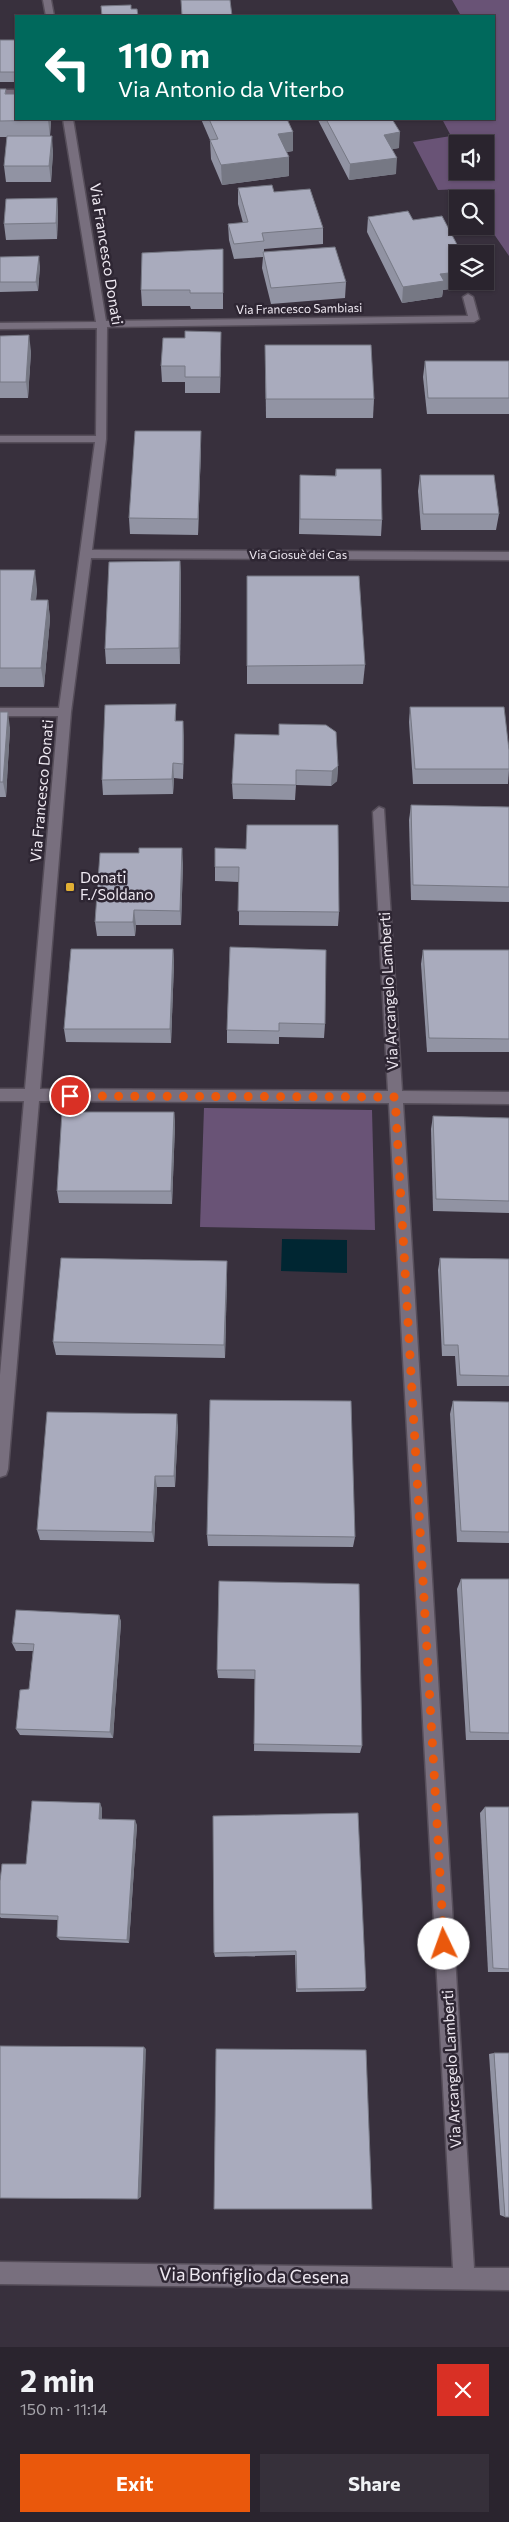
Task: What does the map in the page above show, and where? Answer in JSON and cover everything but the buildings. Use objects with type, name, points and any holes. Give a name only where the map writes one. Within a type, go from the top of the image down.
[{"type":"street","points":[[46,0],[50,15]]},
{"type":"street","points":[[0,93],[15,93]]},
{"type":"street","name":"Via Francesco Donati","points":[[0,1469],[65,712],[102,439],[102,325],[68,120]]},
{"type":"street","name":"Via Francesco Sambiasi","points":[[102,325],[474,319],[468,297]]},
{"type":"street","points":[[0,326],[102,325]]},
{"type":"street","points":[[0,439],[102,439]]},
{"type":"street","name":"Via Giosuè dei Cas","points":[[86,554],[509,556]]},
{"type":"street","points":[[0,712],[65,712]]},
{"type":"street","name":"Via Arcangelo Lamberti","points":[[378,812],[464,2278]]},
{"type":"street","points":[[0,1095],[509,1098]]},
{"type":"street","name":"Via Bonfiglio da Cesena","points":[[0,2273],[509,2279]]},
{"type":"shaded area","points":[[452,0],[509,0],[509,256],[494,234],[494,190],[438,190],[413,142],[449,136],[449,180],[494,180],[494,135],[450,135],[443,120],[495,120],[495,15],[455,15],[460,14]]},
{"type":"shaded area","points":[[204,1108],[372,1110],[375,1230],[200,1227]]},
{"type":"water","points":[[282,1239],[347,1240],[347,1273],[281,1271]]},
{"type":"place","name":"Donati F./Soldano","points":[[70,887]]},
{"type":"route","points":[[70,1096],[395,1097],[444,1944]]}]
